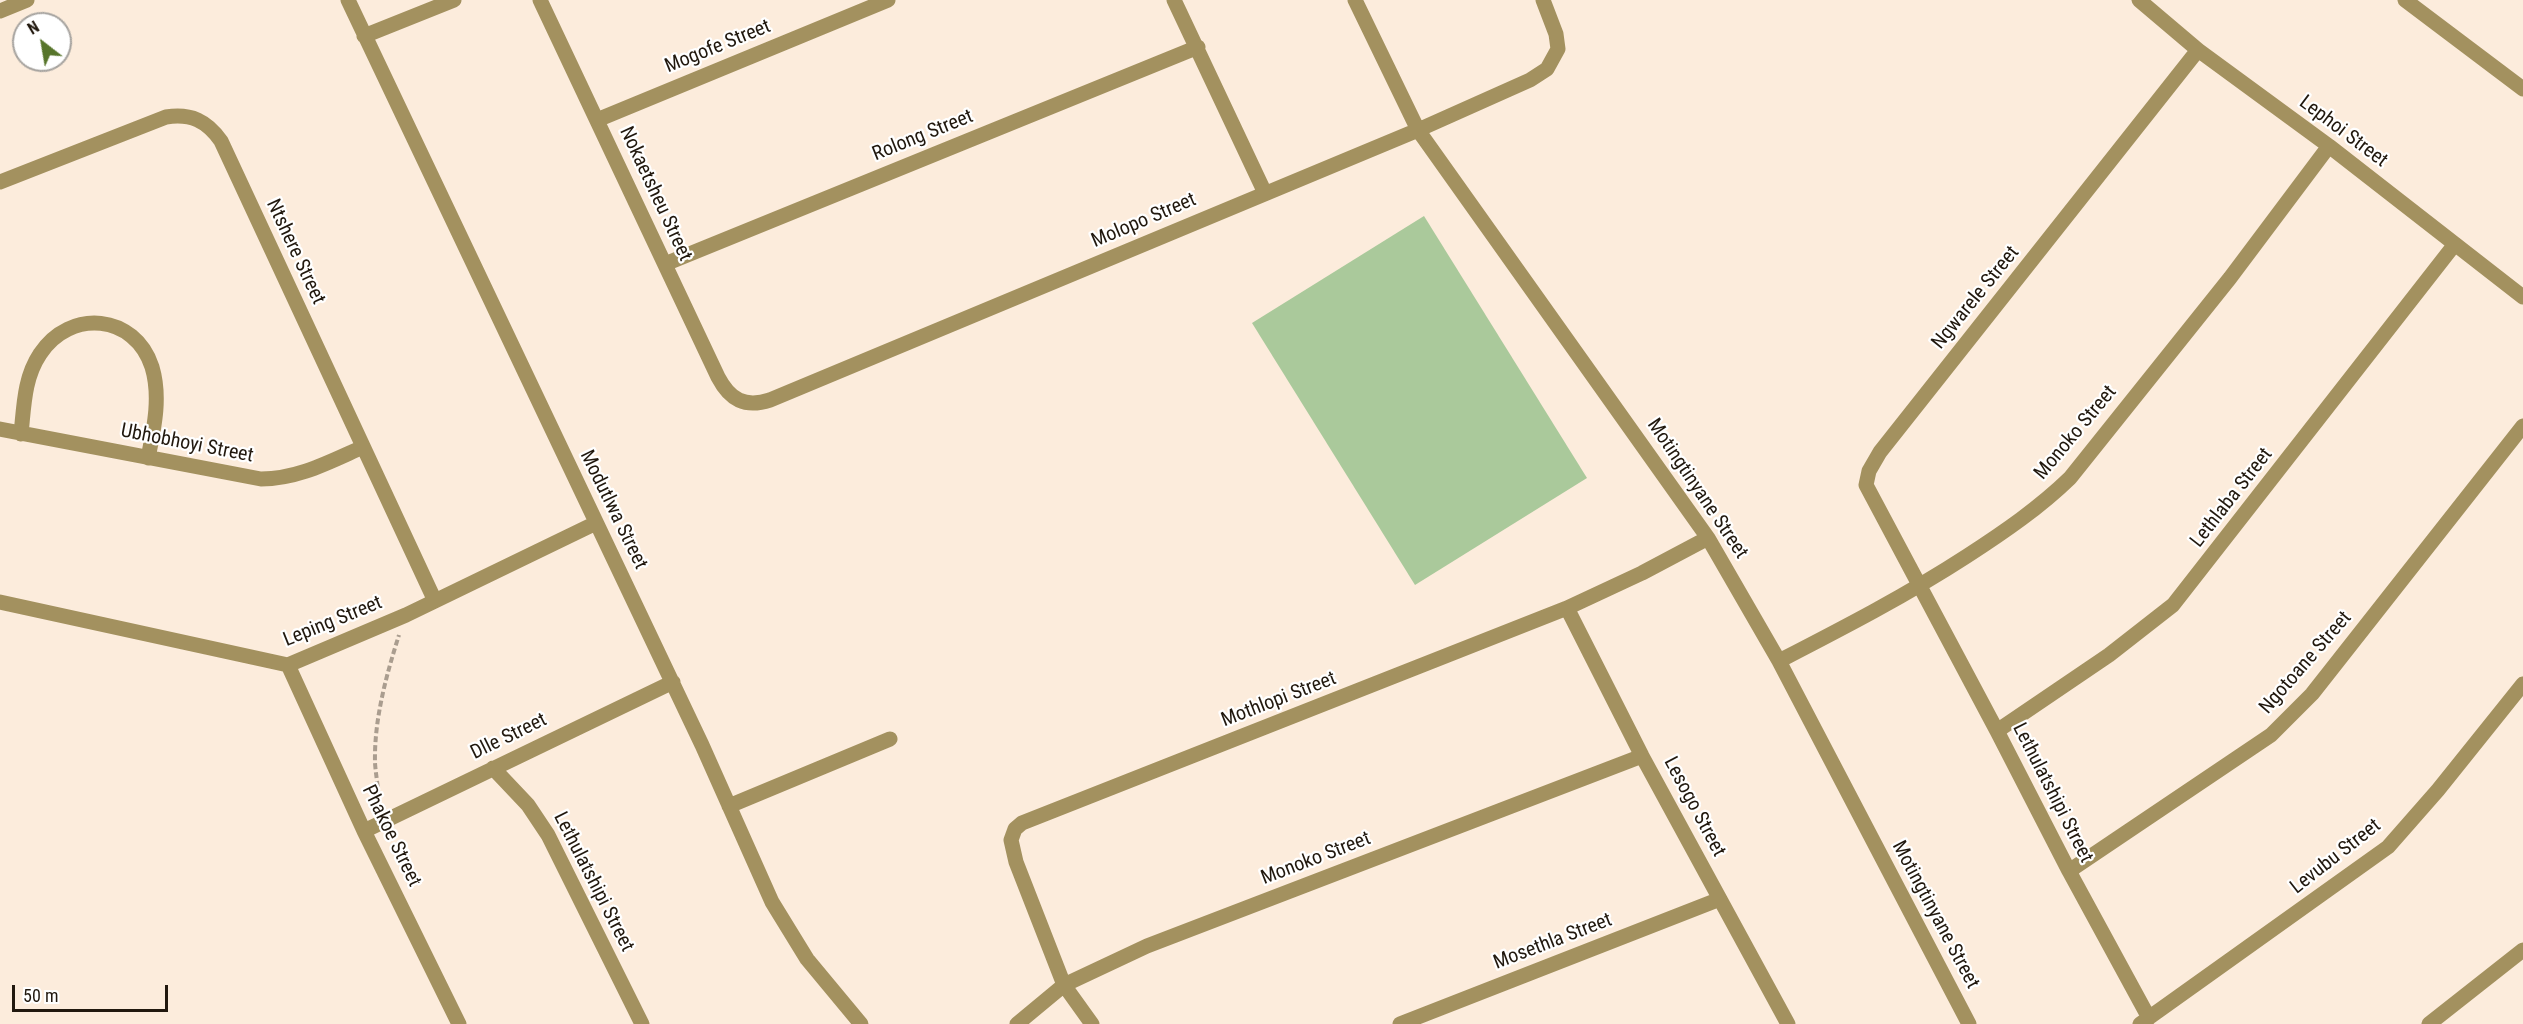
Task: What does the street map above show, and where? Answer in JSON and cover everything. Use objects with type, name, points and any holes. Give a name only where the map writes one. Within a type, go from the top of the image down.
[{"type":"street","points":[[0,11],[27,0]]},
{"type":"street","name":"Modutlwa Street","points":[[348,0],[673,682],[772,902],[818,974],[861,1024]]},
{"type":"street","points":[[364,36],[454,0]]},
{"type":"street","name":"Nokaetsheu Street","points":[[540,0],[724,387],[737,401]]},
{"type":"street","name":"Mogofe Street","points":[[597,120],[888,0]]},
{"type":"street","points":[[1174,0],[1265,193]]},
{"type":"street","name":"Motingtinyane Street","points":[[1355,0],[1418,130],[1708,538],[1779,661],[1969,1024]]},
{"type":"street","name":"Molopo Street","points":[[737,401],[753,404],[770,400],[1418,130],[1530,80],[1547,69],[1558,49],[1556,34],[1543,0]]},
{"type":"street","name":"Lephoi Street","points":[[2139,0],[2198,50],[2329,147],[2523,297]]},
{"type":"street","points":[[2405,0],[2523,90]]},
{"type":"street","name":"Rolong Street","points":[[665,264],[1198,47]]},
{"type":"street","name":"Ngwarele Street","points":[[1919,587],[1867,491],[1867,477],[1872,465],[2198,50]]},
{"type":"street","name":"Ntshere Street","points":[[0,182],[166,117],[194,118],[208,126],[221,141],[435,601]]},
{"type":"street","name":"Monoko Street","points":[[1779,661],[1919,587],[2002,533],[2070,478],[2230,279],[2329,147]]},
{"type":"street","name":"Lethlaba Street","points":[[1997,731],[2109,655],[2173,604],[2455,244]]},
{"type":"street","points":[[21,434],[28,381],[32,368],[49,342],[59,333],[81,325],[109,324],[120,327],[131,335],[140,345],[152,366],[157,404],[148,458]]},
{"type":"street","name":"Ngotoane Street","points":[[2069,871],[2271,735],[2288,720],[2312,694],[2523,426]]},
{"type":"street","name":"Ubhobhoyi Street","points":[[0,429],[247,477],[272,479],[310,471],[363,447]]},
{"type":"street","name":"Leping Street","points":[[0,602],[288,665],[405,615],[596,523]]},
{"type":"street","name":"Mothlopi Street","points":[[1092,1024],[1064,985],[1034,913],[1010,846],[1012,834],[1022,823],[1567,608],[1642,573],[1708,538]]},
{"type":"street","name":"Lethulatshipi Street","points":[[1919,587],[1997,731],[2145,1021]]},
{"type":"street","name":"Lesogo Street","points":[[1567,608],[1642,756],[1788,1024]]},
{"type":"street","name":"Phakoe Street","points":[[288,665],[364,831],[459,1024]]},
{"type":"street","name":"Dlle Street","points":[[364,831],[673,682]]},
{"type":"street","name":"Levubu Street","points":[[2145,1021],[2388,846],[2438,790],[2523,684]]},
{"type":"street","points":[[729,806],[890,739]]},
{"type":"street","name":"Monoko Street","points":[[1017,1024],[1064,985],[1147,946],[1642,756]]},
{"type":"street","name":"Lethulatshipi Street","points":[[493,768],[528,805],[548,835],[642,1024]]},
{"type":"street","name":"Mosethla Street","points":[[1400,1024],[1720,899]]},
{"type":"street","points":[[2429,1024],[2523,950]]},
{"type":"path","points":[[379,824],[375,762],[383,688],[405,615]]},
{"type":"green space","points":[[1424,216],[1587,478],[1415,585],[1252,323]]}]
